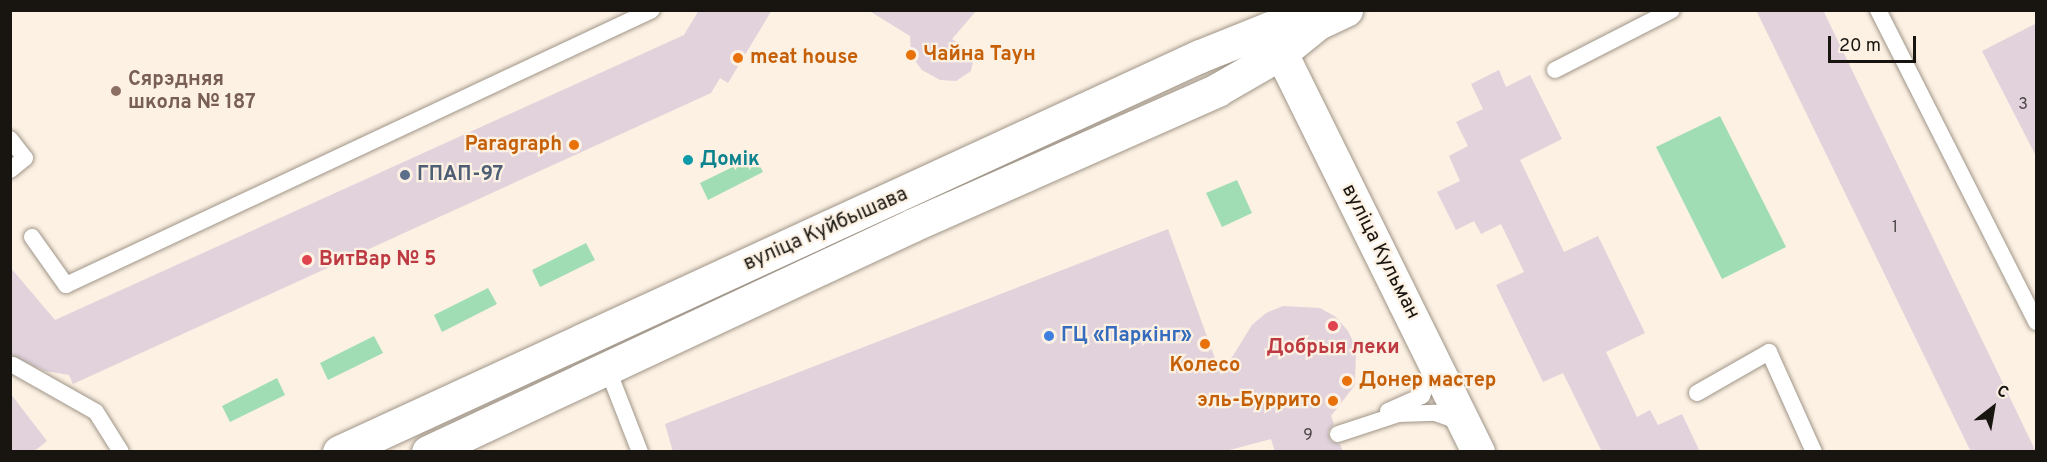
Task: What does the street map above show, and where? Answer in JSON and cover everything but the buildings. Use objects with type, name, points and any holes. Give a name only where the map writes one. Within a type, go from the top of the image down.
[{"type":"main road","name":"вуліца Куйбышава","points":[[339,452],[1200,56],[1271,31],[1332,17]]},
{"type":"main road","name":"вуліца Куйбышава","points":[[428,452],[608,370],[913,225],[1217,90],[1271,31]]},
{"type":"main road","name":"вуліца Кульман","points":[[1271,31],[1478,452]]},
{"type":"lane","points":[[32,237],[66,285],[652,10]]},
{"type":"lane","points":[[1554,70],[1672,10]]},
{"type":"lane","points":[[1878,10],[2037,322]]},
{"type":"lane","points":[[10,139],[25,158],[10,170]]},
{"type":"lane","points":[[1697,393],[1769,352],[1814,452]]},
{"type":"lane","points":[[1435,361],[1422,396],[1337,432],[1399,414],[1435,413],[1464,423]]},
{"type":"lane","points":[[13,365],[96,412],[121,452]]},
{"type":"lane","points":[[608,370],[640,452]]},
{"type":"green space","points":[[1720,116],[1786,247],[1722,279],[1656,147]]},
{"type":"green space","points":[[755,156],[763,172],[708,200],[700,183]]},
{"type":"green space","points":[[1237,180],[1252,213],[1222,227],[1206,193]]},
{"type":"green space","points":[[586,243],[595,260],[540,287],[532,270]]},
{"type":"green space","points":[[488,288],[497,304],[442,332],[434,315]]},
{"type":"green space","points":[[374,336],[383,353],[328,380],[320,363]]},
{"type":"green space","points":[[277,378],[285,395],[230,422],[222,406]]},
{"type":"place","name":"Чайна Таун","points":[[911,55]]},
{"type":"place","name":"meat house","points":[[738,58]]},
{"type":"place","name":"Сярэдняя школа № 187","points":[[116,91]]},
{"type":"place","name":"Paragraph","points":[[574,145]]},
{"type":"place","name":"Домік","points":[[688,160]]},
{"type":"place","name":"ГПАП-97","points":[[405,175]]},
{"type":"place","name":"ВитВар № 5","points":[[307,260]]},
{"type":"place","name":"Добрыя леки","points":[[1333,326]]},
{"type":"place","name":"ГЦ «Паркінг»","points":[[1049,336]]},
{"type":"place","name":"Колесо","points":[[1205,344]]},
{"type":"place","name":"Донер мастер","points":[[1347,381]]},
{"type":"place","name":"эль-Буррито","points":[[1333,401]]}]
